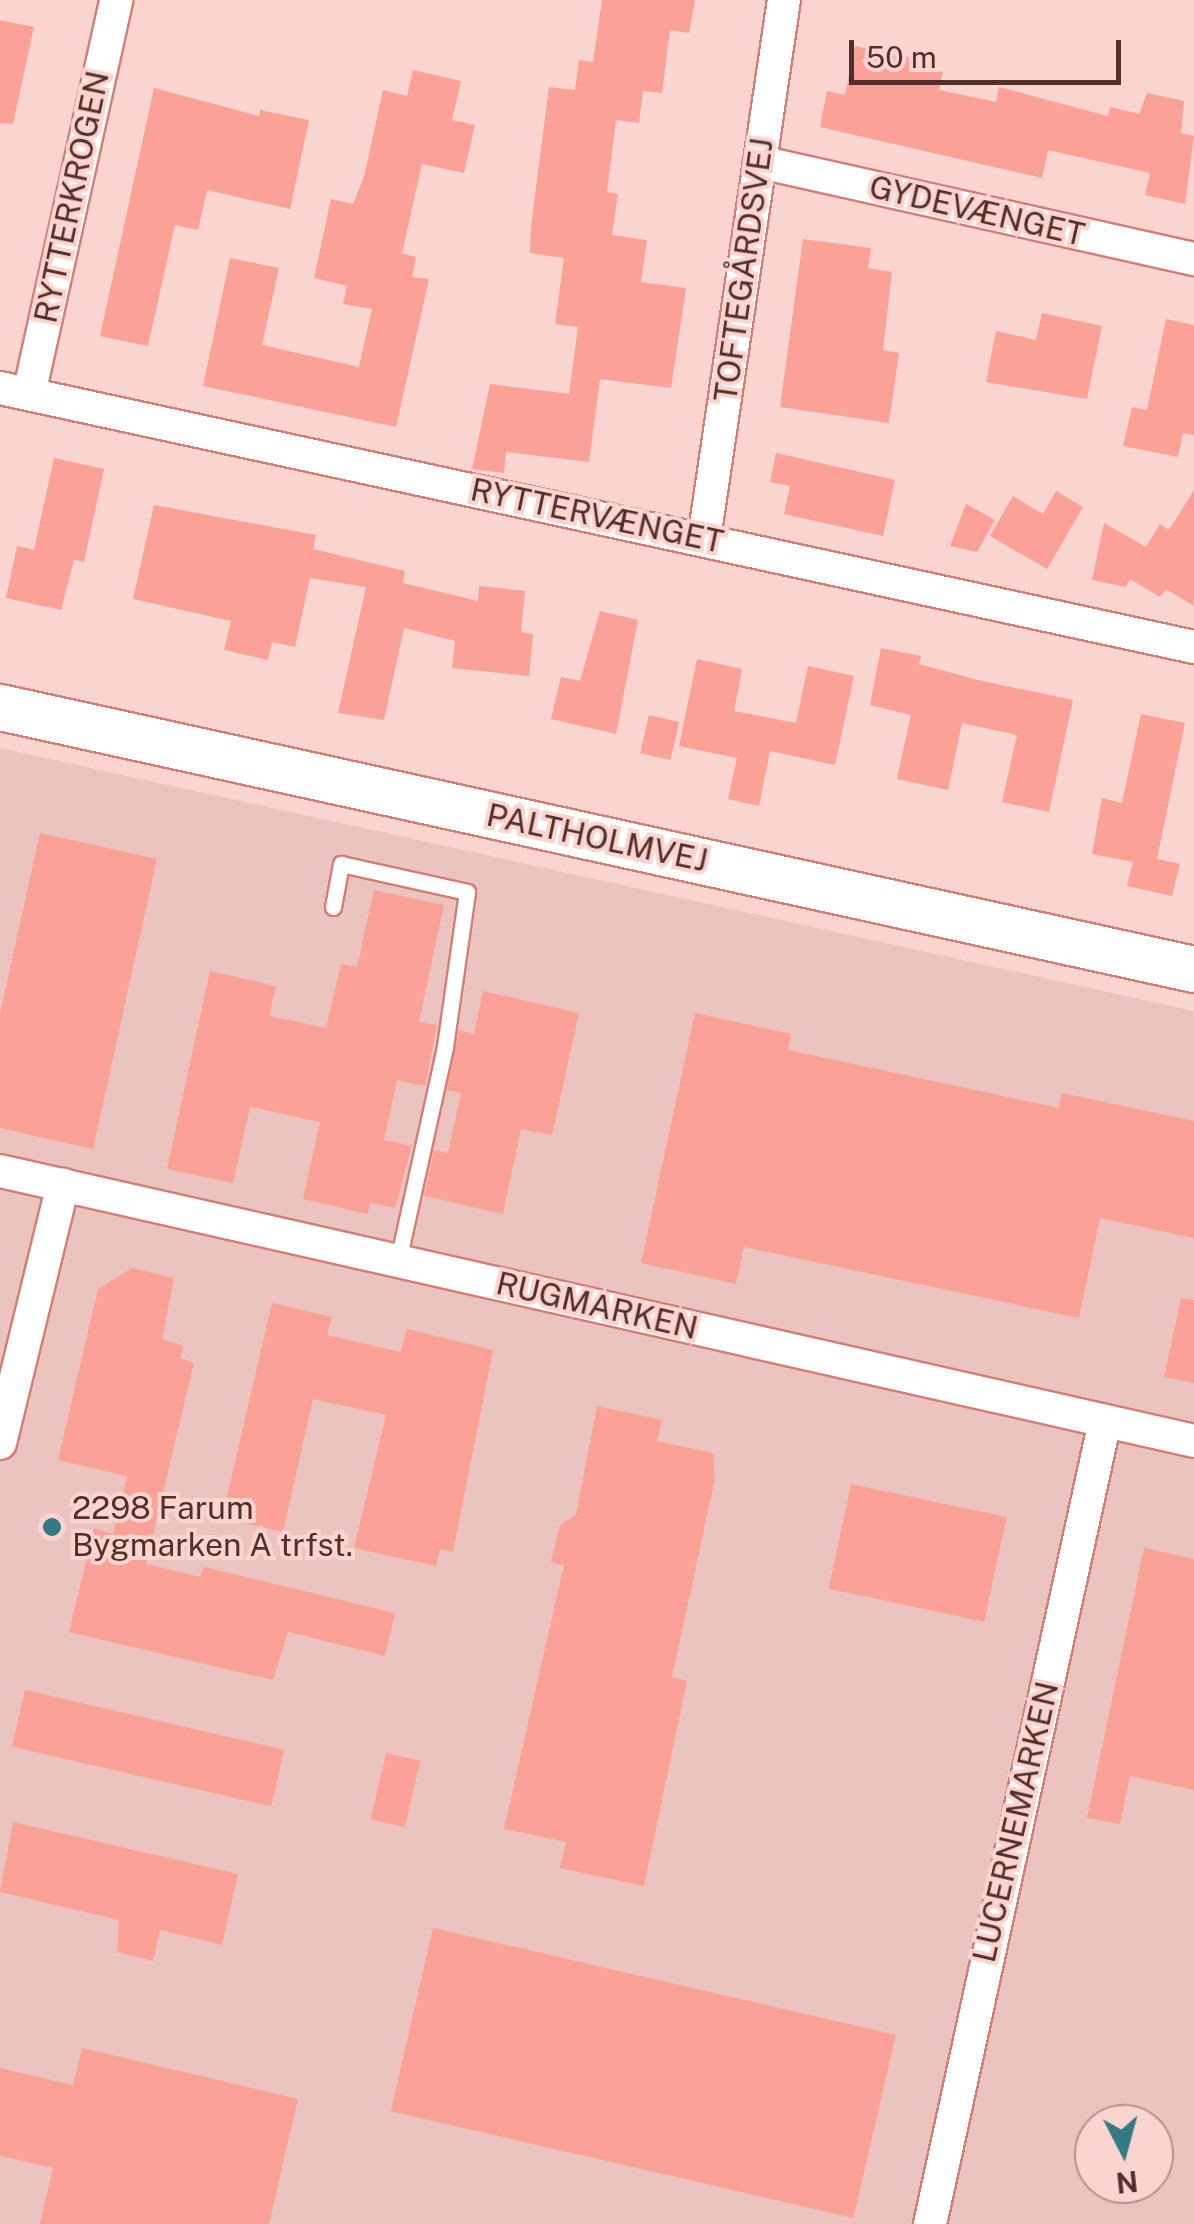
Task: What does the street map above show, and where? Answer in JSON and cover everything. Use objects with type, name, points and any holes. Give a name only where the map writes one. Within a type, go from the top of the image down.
[{"type":"street","name":"RYTTERKROGEN","points":[[14,391],[116,0]]},
{"type":"street","name":"TOFTEGÅRDSVEJ","points":[[704,539],[784,0]]},
{"type":"street","name":"GYDEVÆNGET","points":[[760,162],[1194,260]]},
{"type":"street","name":"RYTTERVÆNGET","points":[[14,391],[1194,647]]},
{"type":"street","name":"PALTHOLMVEJ","points":[[0,706],[1194,969]]},
{"type":"street","name":"RUGMARKEN","points":[[0,1171],[1194,1441]]},
{"type":"street","points":[[0,1443],[63,1185]]},
{"type":"street","name":"LUCERNEMARKEN","points":[[930,2224],[1105,1422]]},
{"type":"lane","points":[[333,906],[340,864],[468,892],[445,1047],[398,1261]]},
{"type":"shaded area","points":[[0,748],[1194,1011],[1194,2224],[0,2224]]},
{"type":"building","points":[[602,0],[695,0],[689,33],[670,30],[662,93],[643,91],[639,123],[616,120],[607,192],[618,194],[612,235],[647,240],[641,282],[686,288],[671,388],[600,379],[589,462],[506,452],[504,473],[472,469],[490,384],[569,394],[578,327],[555,324],[564,258],[530,253],[531,226],[549,87],[575,90],[579,60],[593,62]]},
{"type":"building","points":[[0,20],[34,27],[13,124],[0,123]]},
{"type":"building","points":[[855,46],[930,62],[929,69],[943,72],[939,90],[996,102],[999,87],[1108,116],[1110,107],[1139,114],[1147,93],[1184,101],[1181,133],[1194,136],[1185,204],[1145,195],[1150,173],[1048,150],[1042,178],[820,127],[827,91],[845,95]]},
{"type":"building","points":[[413,70],[461,81],[452,120],[475,125],[464,173],[422,164],[402,253],[416,257],[412,277],[429,279],[396,427],[203,386],[230,258],[279,268],[262,345],[359,367],[372,309],[343,304],[347,286],[314,278],[331,199],[353,204],[364,177],[383,90],[407,96]]},
{"type":"building","points":[[154,88],[259,116],[260,110],[309,120],[290,209],[207,190],[198,230],[175,225],[148,346],[100,336]]},
{"type":"building","points":[[803,239],[871,248],[868,268],[892,272],[883,350],[899,353],[889,423],[780,407]]},
{"type":"building","points":[[1042,313],[1102,326],[1087,399],[986,382],[996,331],[1036,340]]},
{"type":"building","points":[[1166,319],[1194,325],[1194,435],[1183,433],[1178,457],[1123,446],[1132,407],[1147,410]]},
{"type":"building","points":[[776,453],[895,480],[883,536],[784,514],[790,486],[770,482]]},
{"type":"building","points":[[54,458],[104,469],[84,562],[74,560],[61,610],[6,598],[17,546],[34,550]]},
{"type":"building","points":[[1194,490],[1194,606],[1166,589],[1160,597],[1130,579],[1126,587],[1092,580],[1104,523],[1146,547],[1160,524],[1169,530]]},
{"type":"building","points":[[1056,491],[1083,507],[1047,569],[990,536],[1013,496],[1043,514]]},
{"type":"building","points":[[966,504],[995,520],[977,552],[950,546]]},
{"type":"building","points":[[154,505],[316,535],[313,549],[405,571],[403,583],[478,601],[479,586],[525,591],[521,632],[533,634],[529,676],[452,668],[455,641],[404,628],[384,720],[338,713],[366,587],[310,578],[295,647],[272,642],[268,660],[224,650],[231,621],[133,599]]},
{"type":"building","points":[[600,611],[638,620],[616,734],[551,719],[561,677],[580,681]]},
{"type":"building","points":[[881,648],[921,656],[919,664],[978,680],[1073,700],[1049,812],[1002,802],[1017,735],[962,723],[948,790],[897,779],[911,715],[870,705]]},
{"type":"building","points":[[697,659],[742,669],[734,711],[796,723],[808,666],[854,676],[835,765],[770,751],[759,806],[728,799],[737,758],[679,746]]},
{"type":"building","points":[[1141,714],[1185,723],[1157,859],[1180,864],[1172,896],[1127,886],[1133,862],[1092,854],[1102,798],[1122,803]]},
{"type":"building","points":[[649,715],[679,722],[670,760],[640,753]]},
{"type":"building","points":[[40,833],[157,859],[93,1149],[0,1128],[0,1014]]},
{"type":"building","points":[[374,890],[444,905],[419,1022],[437,1025],[425,1086],[397,1080],[384,1140],[412,1146],[395,1208],[370,1203],[368,1214],[303,1199],[320,1122],[250,1107],[233,1183],[167,1169],[210,971],[276,986],[269,1016],[326,1028],[341,964],[357,967]]},
{"type":"building","points":[[483,991],[579,1013],[552,1135],[521,1129],[503,1214],[424,1196],[434,1150],[448,1153],[461,1093],[447,1090],[459,1030],[474,1034]]},
{"type":"building","points":[[695,1013],[791,1034],[788,1050],[1059,1108],[1062,1093],[1194,1121],[1194,1238],[1100,1218],[1079,1318],[744,1247],[736,1284],[641,1263]]},
{"type":"building","points":[[132,1268],[174,1278],[162,1339],[184,1346],[180,1358],[194,1363],[146,1564],[200,1577],[204,1567],[395,1613],[385,1656],[288,1632],[273,1680],[69,1632],[94,1528],[113,1534],[127,1476],[58,1460],[98,1289]]},
{"type":"building","points":[[1181,1298],[1194,1300],[1194,1383],[1164,1377]]},
{"type":"building","points":[[272,1303],[332,1317],[327,1335],[401,1352],[407,1329],[493,1350],[453,1552],[440,1549],[436,1566],[354,1548],[386,1415],[313,1399],[283,1532],[222,1518]]},
{"type":"building","points":[[597,1406],[662,1420],[657,1441],[713,1453],[715,1479],[672,1677],[687,1681],[644,1886],[560,1868],[566,1842],[504,1829],[564,1565],[551,1562],[560,1525],[576,1515]]},
{"type":"building","points":[[851,1484],[1007,1517],[984,1622],[829,1589]]},
{"type":"building","points":[[1144,1548],[1194,1559],[1194,1790],[1130,1776],[1120,1824],[1087,1818]]},
{"type":"building","points":[[25,1690],[284,1750],[271,1806],[12,1747]]},
{"type":"building","points":[[386,1753],[420,1761],[405,1827],[371,1819]]},
{"type":"building","points":[[13,1822],[238,1874],[222,1945],[160,1930],[153,1961],[117,1952],[119,1920],[0,1892]]},
{"type":"building","points":[[433,1928],[896,2035],[854,2218],[391,2111]]},
{"type":"building","points":[[82,2048],[298,2099],[269,2224],[40,2224],[53,2168],[0,2156],[0,2068],[73,2085]]},
{"type":"place","name":"2298 Farum Bygmarken A trfst.","points":[[52,1527]]}]
